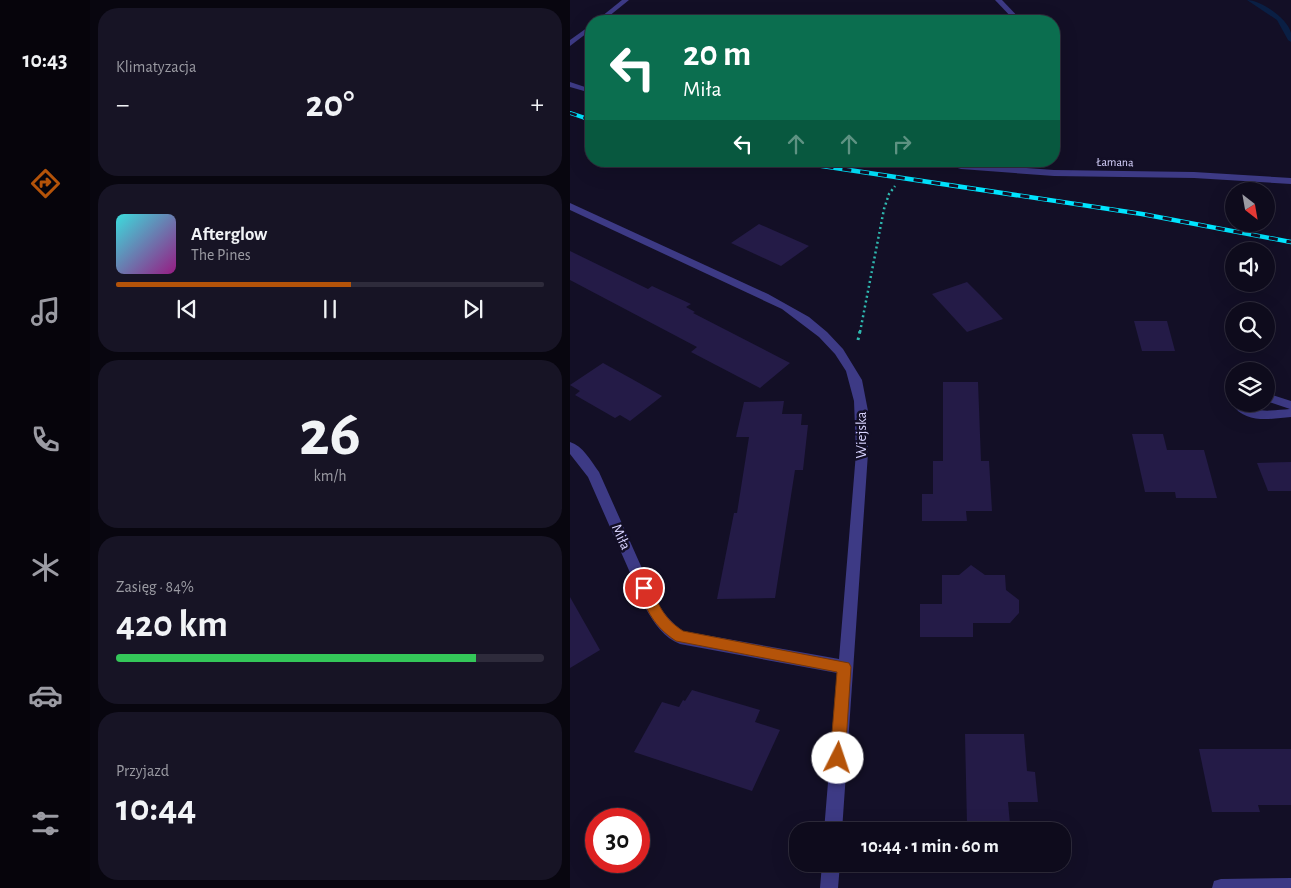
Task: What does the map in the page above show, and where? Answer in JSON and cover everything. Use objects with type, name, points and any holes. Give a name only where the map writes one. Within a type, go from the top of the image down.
[{"type":"street","points":[[607,15],[626,0]]},
{"type":"street","points":[[998,0],[1013,15]]},
{"type":"street","points":[[570,44],[585,32]]},
{"type":"street","points":[[570,84],[585,88]]},
{"type":"street","name":"Łamana","points":[[974,167],[1054,173],[1194,175],[1291,181]]},
{"type":"street","points":[[1054,167],[1054,173]]},
{"type":"street","name":"Wiejska","points":[[570,206],[778,302],[819,330],[842,355],[852,372],[856,382],[862,428],[834,822]]},
{"type":"street","points":[[1275,400],[1291,406]]},
{"type":"street","points":[[1246,412],[1269,415],[1291,414]]},
{"type":"street","name":"Miła","points":[[570,448],[584,461],[594,475],[658,618],[668,628],[680,637],[844,667]]},
{"type":"street","points":[[829,888],[830,872]]},
{"type":"street","points":[[1221,888],[1291,887]]},
{"type":"path","points":[[842,355],[856,349],[884,209],[889,194],[895,186]]},
{"type":"building","points":[[759,224],[809,246],[781,266],[731,243]]},
{"type":"building","points":[[570,251],[648,289],[652,286],[691,304],[686,307],[695,312],[693,313],[790,363],[760,388],[691,352],[697,347],[570,280]]},
{"type":"building","points":[[967,282],[1003,319],[967,332],[932,294]]},
{"type":"building","points":[[1134,321],[1167,321],[1175,351],[1142,351]]},
{"type":"building","points":[[603,363],[662,396],[630,421],[620,415],[615,418],[575,395],[580,391],[570,385]]},
{"type":"building","points":[[943,382],[978,382],[981,461],[989,461],[992,511],[966,511],[967,521],[922,521],[922,494],[933,494],[933,461],[943,461]]},
{"type":"building","points":[[784,401],[782,414],[802,414],[801,425],[808,425],[803,470],[795,470],[775,598],[717,599],[734,513],[737,513],[749,437],[736,437],[744,402]]},
{"type":"building","points":[[1132,434],[1163,434],[1167,450],[1204,450],[1217,498],[1176,498],[1175,492],[1145,492]]},
{"type":"building","points":[[1291,462],[1291,491],[1268,491],[1257,463]]},
{"type":"building","points":[[971,565],[985,575],[1005,575],[1006,590],[1019,600],[1019,613],[1010,623],[973,623],[973,637],[920,637],[920,604],[942,604],[942,575],[959,575]]},
{"type":"building","points":[[570,597],[600,650],[570,668]]},
{"type":"building","points":[[692,690],[760,710],[755,722],[780,730],[752,791],[634,752],[662,702],[679,707]]},
{"type":"building","points":[[965,734],[1024,734],[1027,771],[1035,772],[1038,802],[1008,802],[1010,822],[967,822]]},
{"type":"building","points":[[1199,749],[1291,749],[1291,805],[1258,805],[1260,812],[1212,812]]},
{"type":"waterway","points":[[1250,0],[1275,15],[1283,24],[1291,40]]},
{"type":"railway","points":[[570,113],[585,118]]},
{"type":"railway","points":[[829,167],[1142,214],[1291,242]]},
{"type":"route","points":[[644,588],[658,618],[680,637],[844,667],[838,758]]}]
